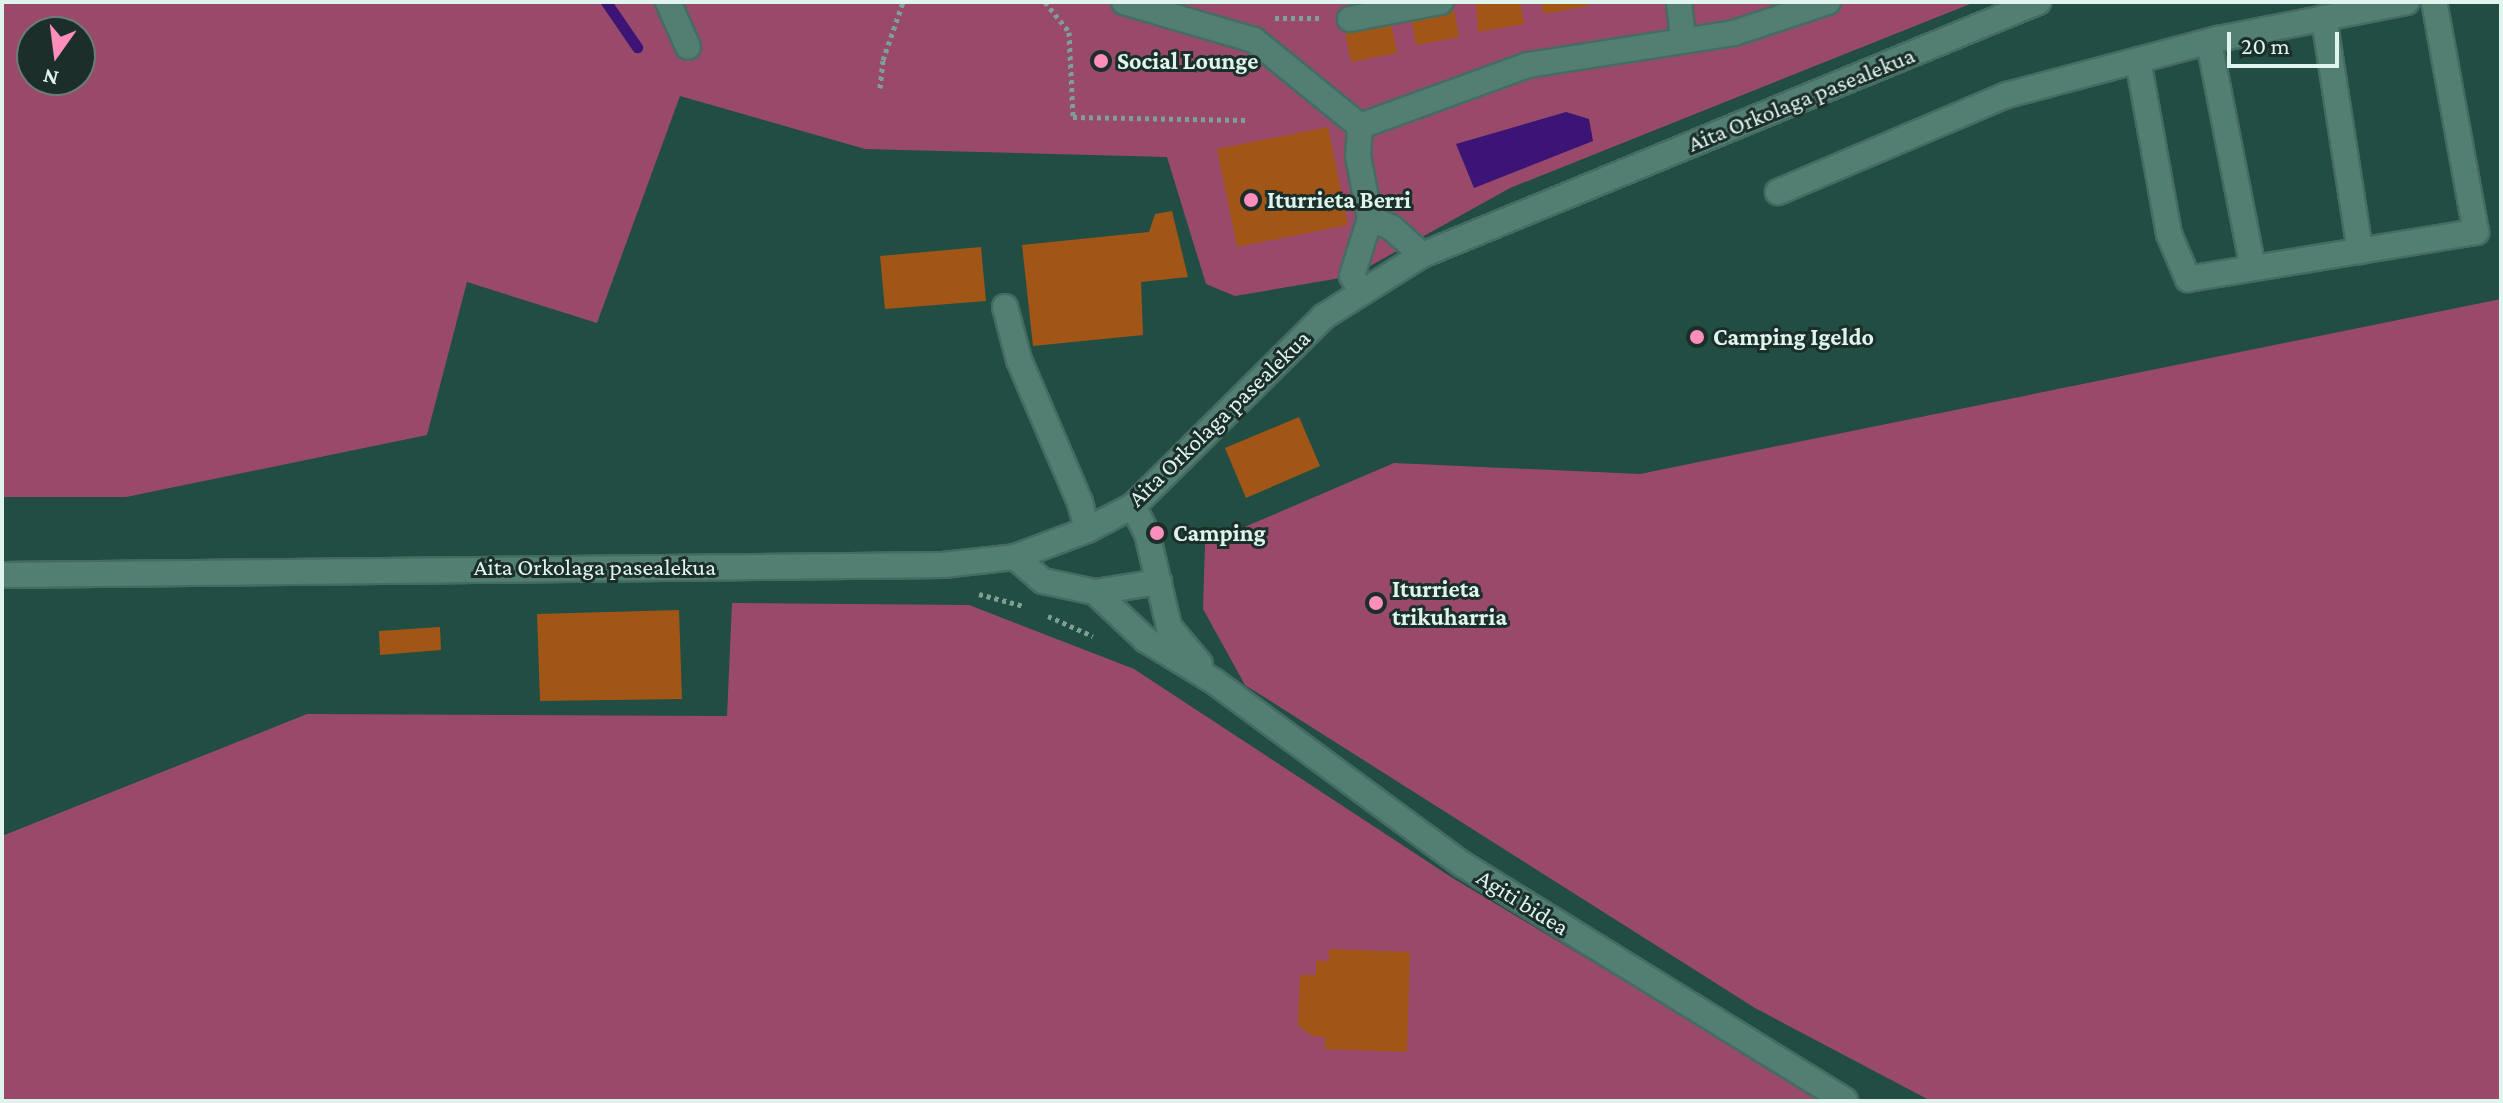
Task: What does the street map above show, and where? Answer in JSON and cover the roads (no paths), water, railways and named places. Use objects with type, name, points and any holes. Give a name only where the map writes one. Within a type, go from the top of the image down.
[{"type":"street","points":[[668,2],[688,47]]},
{"type":"street","points":[[1124,2],[1254,40],[1360,126]]},
{"type":"street","points":[[1350,19],[1440,2]]},
{"type":"street","points":[[1679,2],[1683,39]]},
{"type":"street","points":[[1360,126],[1528,65],[1734,33],[1828,2]]},
{"type":"street","name":"Aita Orkolaga pasealekua","points":[[2,575],[943,565],[1015,557],[1087,530],[1133,506],[1268,368],[1323,317],[1422,255],[2038,2]]},
{"type":"street","points":[[1778,192],[2007,95],[2209,42],[2406,2]]},
{"type":"street","points":[[2138,60],[2169,234],[2188,279],[2476,232],[2434,2]]},
{"type":"street","points":[[2324,18],[2360,251]]},
{"type":"street","points":[[2209,42],[2253,268]]},
{"type":"street","points":[[1360,126],[1358,156],[1370,218],[1352,276],[1361,291]]},
{"type":"street","points":[[1370,218],[1392,228],[1422,255]]},
{"type":"street","points":[[1005,307],[1019,360],[1080,502],[1087,530]]},
{"type":"street","name":"Agiti bidea","points":[[1133,506],[1147,533],[1169,627],[1215,682]]},
{"type":"street","points":[[1015,557],[1043,581],[1095,592],[1159,582]]},
{"type":"street","name":"Agiti bidea","points":[[1095,592],[1146,640],[1215,682],[1462,864],[1845,1101]]},
{"type":"waterway","points":[[606,2],[637,47]]},
{"type":"place","name":"Social Lounge","points":[[1101,61]]},
{"type":"place","name":"Iturrieta Berri","points":[[1251,200]]},
{"type":"place","name":"Camping Igeldo","points":[[1697,337]]},
{"type":"place","name":"Camping","points":[[1157,533]]},
{"type":"place","name":"Iturrieta trikuharria","points":[[1376,603]]}]
